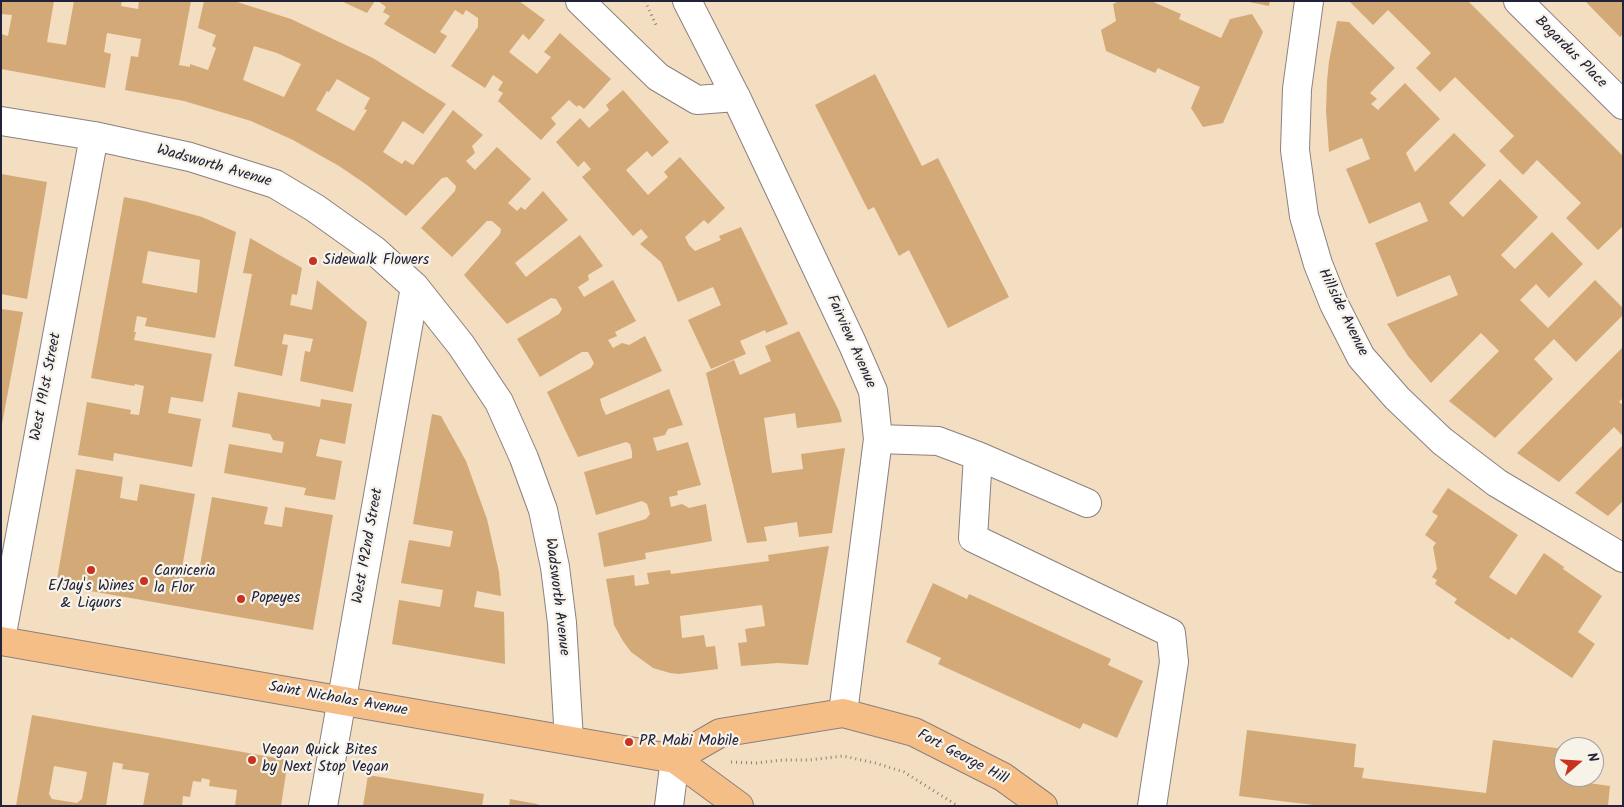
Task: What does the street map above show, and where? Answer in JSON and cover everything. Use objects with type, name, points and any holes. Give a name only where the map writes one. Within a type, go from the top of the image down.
[{"type":"main road","name":"Saint Nicholas Avenue","points":[[1,640],[675,759]]},
{"type":"main road","name":"Fort George Hill","points":[[675,759],[720,733],[843,713],[914,732],[1003,777],[1043,806]]},
{"type":"main road","points":[[675,759],[739,806]]},
{"type":"street","points":[[580,1],[658,77],[697,100],[736,97]]},
{"type":"street","name":"Fairview Avenue","points":[[687,1],[736,97],[873,392],[878,438],[843,713]]},
{"type":"street","name":"Hillside Avenue","points":[[1309,1],[1297,89],[1295,150],[1304,216],[1318,264],[1334,304],[1361,357],[1397,398],[1442,441],[1489,477],[1623,558]]},
{"type":"street","name":"Bogardus Place","points":[[1518,1],[1623,105]]},
{"type":"street","name":"Wadsworth Avenue","points":[[1,121],[94,136],[190,157],[275,184],[315,208],[374,250],[415,287],[461,345],[499,402],[524,458],[542,510],[555,567],[561,614],[569,740]]},
{"type":"street","name":"West 191st Street","points":[[1,640],[94,136]]},
{"type":"street","name":"West 192nd Street","points":[[323,806],[415,287]]},
{"type":"street","points":[[878,438],[938,441],[978,456],[1086,503]]},
{"type":"street","points":[[978,456],[973,538],[1171,633],[1174,662],[1152,806]]},
{"type":"street","points":[[669,806],[675,759]]},
{"type":"path","points":[[645,1],[657,27]]},
{"type":"path","points":[[756,763],[843,756],[904,772],[958,806]]},
{"type":"building","points":[[1,1],[54,1],[47,42],[66,45],[74,1],[122,1],[121,6],[138,9],[139,1],[191,1],[179,65],[190,67],[190,64],[208,70],[216,48],[212,46],[216,35],[198,28],[204,1],[234,1],[291,19],[373,58],[446,104],[423,134],[403,121],[383,152],[402,164],[405,160],[413,165],[453,110],[483,135],[472,146],[475,153],[466,161],[475,170],[497,147],[531,179],[508,203],[517,211],[521,207],[525,210],[543,191],[568,220],[515,263],[526,277],[580,235],[603,266],[588,275],[589,280],[578,287],[584,297],[613,280],[636,321],[615,332],[617,336],[608,340],[613,348],[622,343],[629,345],[645,336],[662,371],[600,399],[602,407],[606,415],[669,389],[683,425],[668,429],[665,435],[653,438],[657,451],[688,442],[701,485],[677,491],[678,495],[669,497],[671,507],[682,504],[689,508],[706,504],[712,541],[645,553],[646,559],[604,567],[598,533],[646,519],[650,514],[647,504],[642,501],[596,515],[584,472],[632,458],[630,444],[626,442],[578,457],[547,392],[591,368],[594,363],[588,352],[582,352],[540,377],[517,339],[559,314],[562,309],[556,299],[551,298],[507,324],[464,275],[500,234],[501,229],[492,221],[487,221],[452,257],[421,228],[455,191],[456,186],[447,177],[442,178],[406,216],[367,185],[339,166],[293,140],[251,121],[184,101],[125,90],[131,56],[138,57],[141,39],[107,33],[104,52],[111,54],[105,88],[1,69],[1,34],[8,36],[12,15],[1,14]],"holes":[[[254,46],[277,53],[301,64],[284,97],[243,80]],[[337,79],[370,98],[364,109],[367,110],[354,131],[316,110],[327,91],[329,92]]]},
{"type":"building","points":[[341,1],[375,1],[367,13]]},
{"type":"building","points":[[378,1],[519,1],[545,20],[529,40],[523,34],[509,52],[537,74],[551,57],[544,52],[560,33],[611,79],[584,109],[579,105],[577,107],[569,100],[551,118],[556,124],[541,140],[498,101],[503,93],[498,90],[503,82],[493,75],[485,88],[451,66],[478,27],[478,18],[466,10],[463,15],[455,10],[440,32],[447,36],[435,54],[384,24],[390,16],[383,12],[386,7]]},
{"type":"building","points":[[1119,1],[1151,1],[1181,14],[1179,19],[1221,38],[1230,19],[1252,14],[1263,32],[1223,123],[1203,127],[1191,108],[1200,87],[1158,68],[1155,73],[1106,51],[1101,30],[1116,21],[1113,4]]},
{"type":"building","points":[[1244,1],[1270,1],[1269,6]]},
{"type":"building","points":[[1349,1],[1468,1],[1623,156],[1623,226],[1598,250],[1566,218],[1581,203],[1537,160],[1523,175],[1499,151],[1514,136],[1455,77],[1440,92],[1416,68],[1431,53],[1388,10],[1373,25]]},
{"type":"building","points":[[1585,1],[1623,1],[1623,34],[1620,37]]},
{"type":"building","points":[[1337,21],[1349,22],[1395,68],[1370,93],[1377,99],[1371,104],[1378,110],[1405,83],[1440,119],[1406,153],[1415,172],[1454,133],[1486,165],[1449,203],[1463,217],[1500,179],[1538,217],[1501,255],[1515,269],[1552,232],[1583,264],[1549,298],[1536,284],[1520,300],[1548,328],[1595,280],[1623,308],[1623,315],[1576,362],[1554,339],[1534,359],[1553,379],[1495,438],[1449,401],[1499,351],[1481,333],[1431,383],[1408,356],[1387,324],[1458,295],[1450,275],[1397,297],[1375,243],[1428,221],[1420,202],[1369,224],[1346,169],[1370,159],[1362,138],[1329,152],[1326,111],[1327,81]]},
{"type":"building","points":[[875,74],[922,166],[938,158],[1009,297],[948,328],[909,250],[899,256],[874,207],[868,210],[815,105]]},
{"type":"building","points":[[623,90],[669,142],[652,157],[647,151],[626,170],[648,195],[668,177],[664,172],[680,157],[725,208],[708,224],[704,220],[685,237],[689,245],[695,251],[721,240],[719,236],[741,227],[788,324],[766,333],[765,330],[740,341],[746,354],[711,369],[688,320],[721,305],[713,287],[678,302],[661,262],[640,244],[648,237],[641,229],[633,236],[582,177],[591,169],[584,161],[578,167],[556,142],[580,118],[589,128],[609,110],[606,105]]},
{"type":"building","points":[[1,174],[47,182],[27,299],[1,294]]},
{"type":"building","points":[[124,197],[202,217],[236,232],[215,338],[145,326],[147,318],[137,316],[134,332],[136,332],[134,340],[212,354],[203,402],[171,397],[168,413],[201,419],[192,467],[114,453],[113,461],[78,455],[87,402],[131,410],[130,414],[139,415],[144,386],[91,378]],"holes":[[[148,251],[200,260],[197,293],[142,283]]]},
{"type":"building","points":[[250,238],[302,268],[297,295],[292,294],[290,305],[312,310],[317,280],[367,322],[353,392],[300,381],[305,351],[310,352],[313,339],[284,334],[282,344],[288,345],[282,376],[234,366],[252,274],[243,273]]},
{"type":"building","points":[[1,309],[23,312],[2,424],[1,424]]},
{"type":"building","points":[[799,331],[839,411],[842,422],[797,428],[795,413],[764,418],[772,473],[803,469],[801,454],[845,448],[832,533],[799,537],[797,522],[764,527],[767,541],[747,543],[706,373],[734,360],[740,375],[771,361],[765,346]]},
{"type":"building","points":[[1623,347],[1623,398],[1619,402],[1623,405],[1623,436],[1614,427],[1559,482],[1517,453]]},
{"type":"building","points":[[238,392],[320,407],[321,399],[352,404],[345,444],[320,439],[316,456],[342,461],[335,500],[304,495],[306,488],[224,473],[229,444],[282,453],[284,442],[273,440],[270,434],[232,427]]},
{"type":"building","points":[[432,414],[441,416],[466,461],[487,519],[499,572],[501,596],[477,591],[474,607],[504,612],[505,664],[392,644],[399,600],[440,607],[443,590],[401,583],[409,540],[450,547],[453,531],[413,524]]},
{"type":"building","points":[[1623,445],[1623,501],[1608,516],[1575,493]]},
{"type":"building","points":[[76,469],[123,477],[120,498],[137,501],[140,484],[195,494],[182,568],[199,571],[212,497],[268,507],[264,524],[282,527],[285,507],[333,515],[313,630],[56,585]]},
{"type":"building","points":[[1448,488],[1518,535],[1489,577],[1516,595],[1544,553],[1564,567],[1563,569],[1602,596],[1578,632],[1595,644],[1572,678],[1511,637],[1509,640],[1454,603],[1457,599],[1435,584],[1437,580],[1432,577],[1437,569],[1433,547],[1436,543],[1425,535],[1438,516],[1432,512]]},
{"type":"building","points":[[829,546],[808,665],[778,663],[741,666],[738,643],[747,642],[745,629],[765,626],[762,605],[680,616],[682,638],[704,635],[706,647],[715,646],[718,669],[679,674],[653,668],[631,652],[614,625],[606,579],[634,575],[635,586],[649,584],[647,573],[670,570],[671,574],[769,561],[768,555]]},
{"type":"building","points":[[933,583],[967,599],[969,594],[1111,659],[1108,665],[1143,681],[1117,738],[1083,723],[1080,729],[938,664],[941,658],[906,642]]},
{"type":"building","points":[[32,715],[288,760],[281,806],[235,806],[237,790],[209,786],[210,780],[202,778],[201,782],[193,781],[190,797],[183,796],[182,806],[143,806],[149,773],[122,769],[123,764],[113,762],[106,806],[16,806]],"holes":[[[54,766],[87,772],[82,799],[77,803],[52,799],[49,794]]]},
{"type":"building","points":[[1247,730],[1356,744],[1354,767],[1364,768],[1362,778],[1486,793],[1493,740],[1554,748],[1554,787],[1610,786],[1608,806],[1322,806],[1239,796]]},
{"type":"building","points":[[368,775],[484,794],[482,806],[363,806]]},
{"type":"building","points":[[510,799],[537,804],[542,806],[509,806]]},
{"type":"place","name":"Sidewalk Flowers","points":[[313,261]]},
{"type":"place","name":"E/Jay's Wines & Liquors","points":[[91,570]]},
{"type":"place","name":"Carniceria la Flor","points":[[144,581]]},
{"type":"place","name":"Popeyes","points":[[241,599]]},
{"type":"place","name":"PR Mabi Mobile","points":[[629,742]]},
{"type":"place","name":"Vegan Quick Bites by Next Stop Vegan","points":[[252,760]]}]
